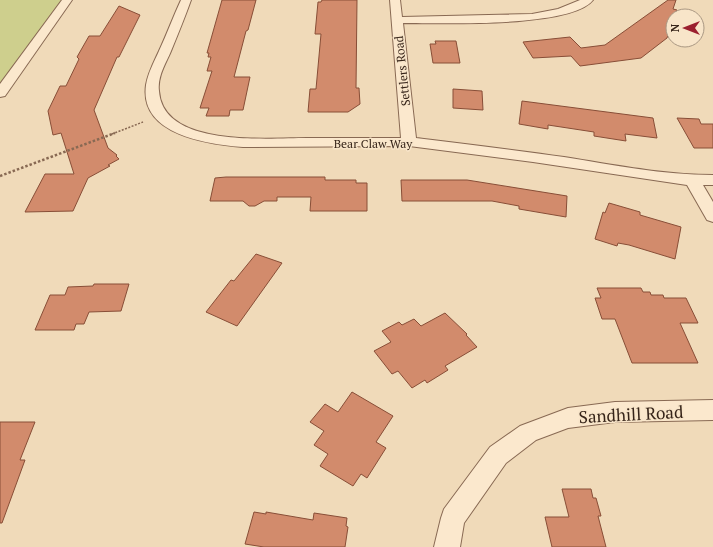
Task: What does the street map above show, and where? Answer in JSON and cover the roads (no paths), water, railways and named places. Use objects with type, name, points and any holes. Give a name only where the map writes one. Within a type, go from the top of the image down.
[{"type":"street","points":[[0,93],[67,0]]},
{"type":"street","name":"Bear Claw Way","points":[[186,0],[154,77],[152,92],[157,110],[166,122],[192,136],[243,143],[409,142],[533,157],[692,180],[713,180]]},
{"type":"street","name":"Settlers Road","points":[[394,0],[409,142]]},
{"type":"street","points":[[396,20],[506,19],[535,17],[566,10],[588,0]]},
{"type":"street","points":[[692,180],[713,216]]},
{"type":"street","name":"Sandhill Road","points":[[447,547],[453,518],[498,455],[528,433],[568,418],[615,412],[713,410]]}]
